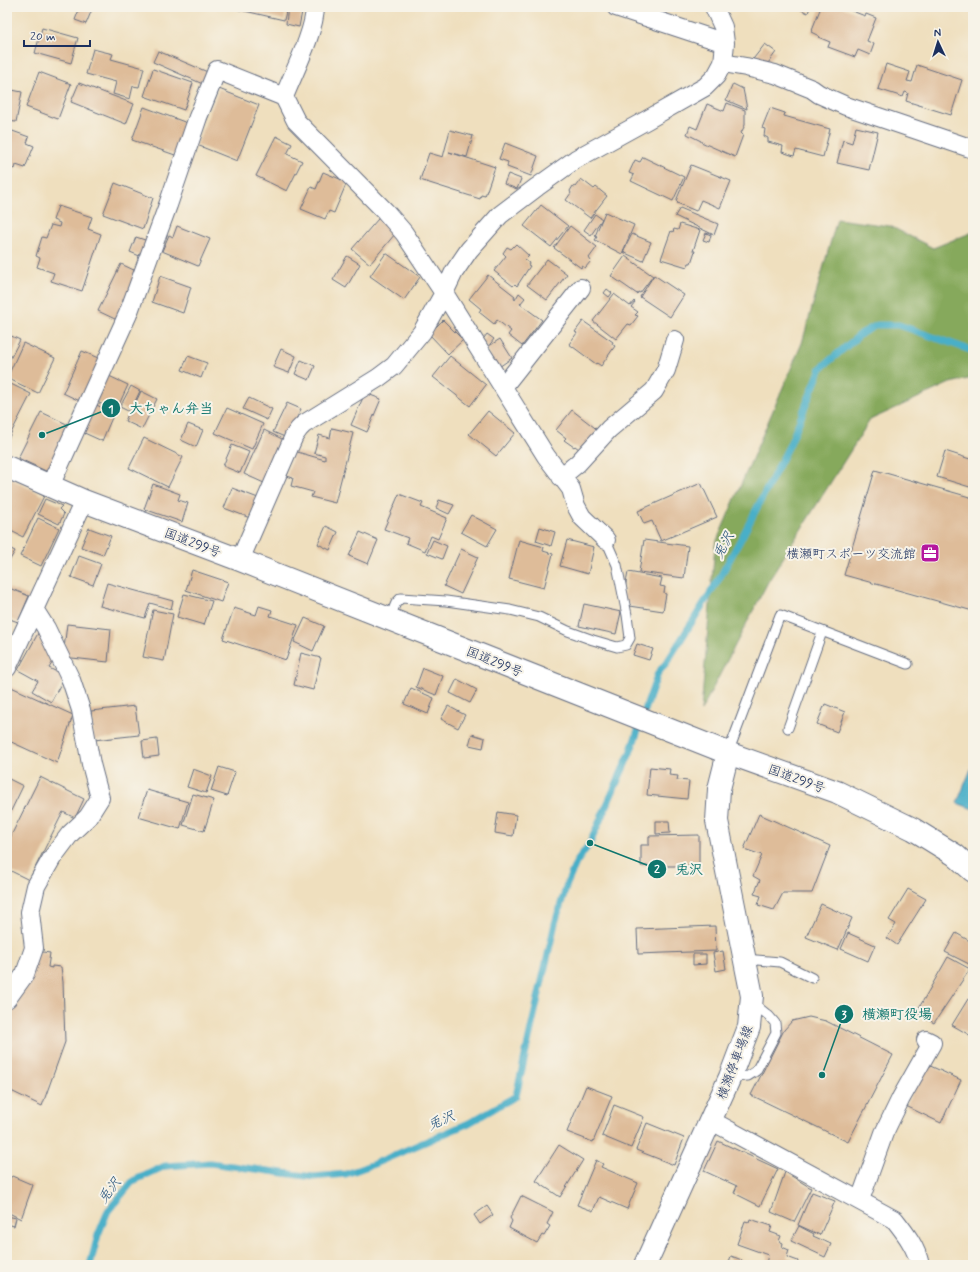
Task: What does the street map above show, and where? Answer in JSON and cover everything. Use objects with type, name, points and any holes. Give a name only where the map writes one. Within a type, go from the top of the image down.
[{"type":"main road","name":"国道299号","points":[[7,467],[84,501],[240,560],[728,753],[837,792],[913,829],[955,855],[973,871]]},
{"type":"main road","name":"横瀬停車場線","points":[[644,1265],[730,1077],[749,1027],[752,996],[717,821],[719,789],[728,753]]},
{"type":"street","points":[[284,97],[308,39],[315,13],[315,7]]},
{"type":"street","points":[[616,7],[725,43]]},
{"type":"street","points":[[240,560],[294,436],[299,428],[378,378],[394,366],[422,332],[454,272],[469,250],[500,215],[571,162],[705,86],[716,76],[722,63],[725,43],[723,27],[714,7]]},
{"type":"street","points":[[722,63],[775,74],[812,89],[818,94],[846,106],[973,149]]},
{"type":"street","points":[[50,486],[128,314],[198,117],[217,70],[284,97],[296,121],[404,233],[444,293],[546,456],[570,489],[582,517],[606,540]]},
{"type":"street","points":[[503,387],[581,288]]},
{"type":"street","points":[[561,477],[578,463],[609,430],[654,391],[666,370],[675,340]]},
{"type":"street","points":[[7,668],[84,501]]},
{"type":"street","points":[[7,999],[25,974],[34,948],[30,912],[36,886],[52,858],[70,834],[88,817],[100,798],[91,764],[79,702],[62,660],[46,628],[34,609]]},
{"type":"street","points":[[860,1200],[871,1182],[884,1133],[901,1098],[932,1044],[926,1040]]},
{"type":"street","points":[[710,1120],[860,1200],[894,1220],[914,1246],[920,1265]]},
{"type":"lane","points":[[389,619],[396,603],[401,598],[446,601],[510,610],[538,617],[593,640],[617,647],[626,645],[630,638],[627,615],[617,565],[606,540]]},
{"type":"lane","points":[[728,753],[780,615],[908,664]]},
{"type":"lane","points":[[788,728],[822,632]]},
{"type":"lane","points":[[744,959],[780,962],[812,978]]},
{"type":"green space","points":[[837,219],[890,226],[933,248],[973,232],[973,378],[950,383],[870,420],[768,582],[701,711],[715,545],[802,343]]},
{"type":"water","points":[[973,764],[973,809],[957,803]]},
{"type":"building","points":[[80,7],[93,7],[86,24],[75,20]]},
{"type":"building","points":[[236,7],[287,7],[284,20],[236,9]]},
{"type":"building","points":[[288,7],[303,7],[299,27],[286,24]]},
{"type":"building","points":[[654,7],[669,7],[667,11]]},
{"type":"building","points":[[795,7],[810,7],[808,13]]},
{"type":"building","points":[[821,7],[842,7],[865,16],[866,14],[876,18],[867,41],[874,44],[870,55],[858,50],[855,57],[828,47],[830,42],[811,32]]},
{"type":"building","points":[[42,28],[78,38],[71,63],[35,53]]},
{"type":"building","points":[[765,44],[776,52],[766,66],[750,63]]},
{"type":"building","points":[[93,49],[113,54],[111,59],[144,68],[139,87],[133,86],[130,99],[113,94],[116,82],[86,74]]},
{"type":"building","points":[[158,51],[210,73],[205,85],[153,62]]},
{"type":"building","points":[[886,64],[910,72],[907,81],[912,82],[917,65],[962,80],[951,115],[906,101],[908,93],[905,92],[903,97],[878,89]]},
{"type":"building","points":[[153,69],[193,83],[184,110],[144,96]]},
{"type":"building","points":[[39,72],[71,84],[58,119],[26,107]]},
{"type":"building","points":[[79,83],[134,104],[126,124],[71,102]]},
{"type":"building","points":[[733,84],[743,89],[747,109],[726,100]]},
{"type":"building","points":[[7,89],[22,92],[16,122],[7,121]]},
{"type":"building","points":[[219,89],[259,105],[237,161],[197,145]]},
{"type":"building","points":[[727,103],[745,110],[745,125],[741,133],[743,135],[735,157],[687,134],[690,126],[697,129],[707,104],[724,111]]},
{"type":"building","points":[[144,107],[190,124],[178,156],[132,140]]},
{"type":"building","points":[[770,108],[785,113],[784,116],[830,129],[823,157],[796,150],[794,156],[782,152],[783,146],[768,142],[768,138],[764,136],[765,129],[762,128]]},
{"type":"building","points":[[856,127],[878,132],[869,170],[837,163],[843,140],[852,143]]},
{"type":"building","points":[[7,129],[29,137],[27,143],[34,146],[25,168],[16,165],[15,169],[7,167]]},
{"type":"building","points":[[450,130],[473,136],[467,157],[449,152],[495,167],[485,196],[481,195],[480,199],[420,180],[429,153],[443,157]]},
{"type":"building","points":[[276,136],[292,144],[287,154],[302,161],[287,191],[256,176]]},
{"type":"building","points":[[505,143],[538,156],[531,176],[507,167],[508,162],[499,159]]},
{"type":"building","points":[[643,157],[684,177],[673,201],[631,181],[634,175],[629,173],[635,160],[640,162]]},
{"type":"building","points":[[691,165],[731,181],[720,208],[701,200],[696,211],[677,203],[678,202],[676,201]]},
{"type":"building","points":[[323,172],[347,182],[334,213],[329,211],[325,219],[301,209],[311,187],[316,189]]},
{"type":"building","points":[[508,174],[521,179],[517,189],[504,184]]},
{"type":"building","points":[[581,179],[594,189],[596,187],[607,196],[590,218],[566,200],[571,193],[570,191],[573,186],[575,187]]},
{"type":"building","points":[[115,183],[153,198],[143,229],[103,214]]},
{"type":"building","points":[[541,205],[568,226],[551,247],[524,226]]},
{"type":"building","points":[[58,206],[92,217],[88,229],[101,234],[82,291],[51,281],[54,273],[37,267],[40,258],[36,256],[42,237],[46,238],[51,225],[59,227],[60,223],[53,220]]},
{"type":"building","points":[[680,208],[718,224],[714,235],[675,216]]},
{"type":"building","points":[[605,212],[634,225],[622,254],[595,240],[597,237],[595,236]]},
{"type":"building","points":[[595,214],[602,219],[591,235],[584,230]]},
{"type":"building","points":[[378,219],[395,234],[370,264],[352,249]]},
{"type":"building","points":[[680,224],[700,230],[693,251],[695,251],[691,263],[689,263],[687,267],[661,259],[671,231],[673,232],[674,229],[678,230]]},
{"type":"building","points":[[177,226],[210,239],[198,266],[162,251],[169,235],[173,237]]},
{"type":"building","points":[[570,226],[597,247],[589,258],[591,261],[585,268],[582,266],[581,268],[554,248]]},
{"type":"building","points":[[706,233],[711,235],[709,242],[703,240]]},
{"type":"building","points":[[632,234],[651,242],[643,261],[623,252]]},
{"type":"building","points":[[136,237],[148,241],[142,257],[130,252]]},
{"type":"building","points":[[516,244],[529,256],[525,260],[530,266],[517,286],[515,284],[513,286],[494,271],[506,256],[503,253],[507,247],[511,249]]},
{"type":"building","points":[[386,253],[420,277],[404,300],[370,276]]},
{"type":"building","points":[[347,256],[360,264],[346,288],[333,280]]},
{"type":"building","points":[[625,256],[653,276],[640,293],[638,292],[637,294],[611,276]]},
{"type":"building","points":[[547,259],[567,274],[547,300],[527,285]]},
{"type":"building","points":[[121,264],[138,272],[117,320],[98,311]]},
{"type":"building","points":[[488,275],[515,296],[515,300],[519,293],[525,298],[520,304],[542,320],[522,346],[508,335],[511,331],[497,320],[494,324],[479,312],[481,309],[469,299]]},
{"type":"building","points":[[654,275],[684,295],[670,317],[640,297]]},
{"type":"building","points":[[160,276],[191,287],[183,313],[152,302]]},
{"type":"building","points":[[607,289],[612,293],[609,297],[604,293]]},
{"type":"building","points":[[614,294],[630,306],[634,301],[635,302],[631,307],[638,312],[635,315],[638,316],[631,325],[628,324],[616,339],[593,321]]},
{"type":"building","points":[[443,320],[463,340],[448,354],[429,334]]},
{"type":"building","points":[[583,321],[613,342],[612,344],[615,346],[601,366],[569,344]]},
{"type":"building","points":[[7,334],[20,340],[10,359],[7,357]]},
{"type":"building","points":[[487,334],[494,339],[488,347],[481,342]]},
{"type":"building","points":[[500,339],[512,358],[496,369],[486,348]]},
{"type":"building","points":[[23,343],[55,358],[38,393],[7,378]]},
{"type":"building","points":[[281,349],[296,356],[289,373],[273,367]]},
{"type":"building","points":[[82,351],[105,361],[86,404],[63,393]]},
{"type":"building","points":[[188,356],[207,363],[201,378],[182,370]]},
{"type":"building","points":[[450,356],[486,385],[470,406],[433,377]]},
{"type":"building","points":[[301,360],[315,366],[309,380],[295,374]]},
{"type":"building","points":[[107,375],[128,385],[116,411],[95,401]]},
{"type":"building","points":[[7,382],[31,394],[7,441]]},
{"type":"building","points":[[131,386],[140,391],[130,412],[120,407]]},
{"type":"building","points":[[141,391],[157,399],[142,429],[125,421],[128,414],[130,415]]},
{"type":"building","points":[[365,393],[381,399],[367,432],[351,425]]},
{"type":"building","points":[[249,398],[272,409],[267,420],[243,409]]},
{"type":"building","points":[[92,403],[114,413],[102,441],[80,431]]},
{"type":"building","points":[[287,403],[301,409],[287,438],[273,432]]},
{"type":"building","points":[[227,408],[263,424],[252,449],[215,433]]},
{"type":"building","points":[[572,410],[599,431],[583,452],[564,440],[566,438],[556,430]]},
{"type":"building","points":[[488,411],[515,433],[496,456],[469,434]]},
{"type":"building","points":[[41,412],[71,426],[48,472],[18,458]]},
{"type":"building","points":[[188,424],[203,430],[196,447],[181,440]]},
{"type":"building","points":[[332,428],[353,433],[335,503],[311,497],[313,492],[291,486],[293,478],[287,476],[294,451],[325,460],[325,456],[314,453],[319,435],[330,438]]},
{"type":"building","points":[[264,430],[284,440],[264,483],[244,474]]},
{"type":"building","points":[[144,438],[183,457],[168,487],[129,468]]},
{"type":"building","points":[[232,445],[249,452],[240,473],[223,466]]},
{"type":"building","points":[[945,451],[973,460],[973,488],[937,477]]},
{"type":"building","points":[[875,470],[973,498],[973,611],[844,575]]},
{"type":"building","points":[[7,477],[44,496],[23,537],[7,529]]},
{"type":"building","points":[[701,483],[717,517],[661,541],[652,521],[644,524],[638,511]]},
{"type":"building","points":[[153,484],[180,494],[178,500],[188,503],[182,522],[144,509]]},
{"type":"building","points":[[232,488],[258,498],[250,518],[224,508]]},
{"type":"building","points":[[399,494],[423,503],[421,507],[447,518],[438,539],[431,536],[425,551],[406,543],[408,538],[384,529]]},
{"type":"building","points":[[45,499],[62,506],[59,509],[64,514],[59,524],[38,514]]},
{"type":"building","points":[[439,500],[454,505],[449,514],[436,508]]},
{"type":"building","points":[[471,515],[497,529],[487,546],[461,532]]},
{"type":"building","points":[[38,518],[59,528],[41,566],[20,556]]},
{"type":"building","points":[[326,526],[338,532],[330,550],[318,544]]},
{"type":"building","points":[[540,527],[555,532],[551,546],[536,541]]},
{"type":"building","points":[[89,528],[111,536],[103,555],[81,547]]},
{"type":"building","points":[[360,532],[378,540],[368,564],[349,556]]},
{"type":"building","points":[[433,540],[447,546],[442,559],[427,553]]},
{"type":"building","points":[[519,540],[544,547],[543,551],[553,554],[544,588],[509,579]]},
{"type":"building","points":[[567,540],[594,547],[588,574],[560,566]]},
{"type":"building","points":[[644,540],[688,546],[684,578],[639,572]]},
{"type":"building","points":[[7,547],[15,551],[7,565]]},
{"type":"building","points":[[461,549],[478,557],[461,594],[444,586]]},
{"type":"building","points":[[79,556],[101,564],[93,585],[71,577]]},
{"type":"building","points":[[192,570],[228,582],[221,602],[186,590]]},
{"type":"building","points":[[628,572],[662,578],[660,586],[665,587],[664,593],[666,594],[663,611],[630,606],[630,604],[626,603],[624,594]]},
{"type":"building","points":[[107,583],[173,601],[171,609],[150,603],[145,618],[100,606]]},
{"type":"building","points":[[9,588],[29,596],[18,622],[7,618],[7,594]]},
{"type":"building","points":[[184,594],[212,601],[204,625],[177,617]]},
{"type":"building","points":[[584,604],[621,612],[616,634],[579,626]]},
{"type":"building","points":[[259,606],[272,610],[270,616],[298,625],[286,660],[223,639],[234,608],[256,615]]},
{"type":"building","points":[[153,610],[173,614],[164,661],[143,657]]},
{"type":"building","points":[[305,618],[324,626],[313,651],[294,642]]},
{"type":"building","points":[[67,624],[111,629],[108,662],[63,657]]},
{"type":"building","points":[[42,626],[54,660],[49,668],[65,676],[51,702],[32,691],[38,681],[18,670]]},
{"type":"building","points":[[7,635],[16,640],[7,658]]},
{"type":"building","points":[[637,644],[653,649],[649,660],[633,655]]},
{"type":"building","points":[[301,653],[321,658],[313,690],[294,685]]},
{"type":"building","points":[[423,668],[443,676],[436,695],[416,687]]},
{"type":"building","points":[[457,679],[477,690],[470,703],[450,693]]},
{"type":"building","points":[[9,686],[73,715],[57,763],[7,740],[7,691]]},
{"type":"building","points":[[411,688],[434,698],[428,714],[404,704]]},
{"type":"building","points":[[825,704],[845,712],[837,732],[817,724]]},
{"type":"building","points":[[135,706],[139,735],[94,740],[91,711]]},
{"type":"building","points":[[448,706],[465,715],[458,728],[441,719]]},
{"type":"building","points":[[472,734],[485,738],[483,748],[469,745]]},
{"type":"building","points":[[157,739],[159,756],[144,758],[142,741]]},
{"type":"building","points":[[219,767],[235,772],[227,796],[211,791]]},
{"type":"building","points":[[650,767],[670,769],[669,775],[678,776],[677,780],[689,781],[687,799],[647,795]]},
{"type":"building","points":[[193,769],[212,776],[206,793],[187,787]]},
{"type":"building","points":[[40,777],[84,799],[75,818],[63,812],[29,880],[7,869],[7,844]]},
{"type":"building","points":[[7,778],[23,786],[9,815],[7,813]]},
{"type":"building","points":[[147,790],[188,802],[180,829],[138,817]]},
{"type":"building","points":[[193,794],[214,800],[204,831],[183,825]]},
{"type":"building","points":[[498,812],[516,815],[513,836],[495,833]]},
{"type":"building","points":[[759,814],[830,846],[812,893],[783,893],[774,910],[758,905],[761,896],[754,894],[760,880],[753,876],[762,855],[744,849]]},
{"type":"building","points":[[656,821],[669,821],[670,833],[656,834]]},
{"type":"building","points":[[699,835],[699,866],[641,866],[641,845],[649,845],[649,836]]},
{"type":"building","points":[[908,889],[926,899],[897,945],[887,938],[896,924],[889,920]]},
{"type":"building","points":[[821,904],[852,918],[838,950],[806,937]]},
{"type":"building","points":[[715,926],[716,951],[638,954],[637,929]]},
{"type":"building","points":[[848,933],[875,945],[868,961],[841,949]]},
{"type":"building","points":[[956,933],[973,943],[973,966],[945,952]]},
{"type":"building","points":[[36,951],[50,953],[48,967],[61,967],[63,982],[65,1042],[42,1106],[7,1089],[7,1003]]},
{"type":"building","points":[[723,951],[726,969],[716,971],[713,953]]},
{"type":"building","points":[[693,954],[706,954],[706,964],[693,965]]},
{"type":"building","points":[[948,957],[970,969],[934,1023],[916,1013]]},
{"type":"building","points":[[968,999],[973,1003],[973,1037],[952,1025]]},
{"type":"building","points":[[809,1017],[826,1021],[893,1055],[848,1142],[751,1095],[784,1030],[792,1021]]},
{"type":"building","points":[[926,1064],[961,1080],[941,1123],[906,1106]]},
{"type":"building","points":[[586,1086],[612,1096],[593,1142],[567,1132]]},
{"type":"building","points":[[614,1105],[644,1117],[631,1148],[602,1136]]},
{"type":"building","points":[[647,1123],[684,1138],[674,1165],[636,1150]]},
{"type":"building","points":[[718,1141],[778,1169],[760,1206],[734,1193],[737,1186],[704,1171]]},
{"type":"building","points":[[559,1145],[583,1160],[560,1197],[536,1181]]},
{"type":"building","points":[[596,1160],[603,1164],[601,1167],[638,1183],[627,1209],[599,1197],[593,1211],[577,1205]]},
{"type":"building","points":[[785,1172],[811,1188],[794,1222],[771,1212]]},
{"type":"building","points":[[12,1176],[33,1185],[21,1219],[7,1212],[7,1182]]},
{"type":"building","points":[[812,1192],[835,1201],[820,1235],[798,1225]]},
{"type":"building","points":[[521,1196],[553,1212],[547,1224],[550,1226],[544,1236],[542,1235],[537,1243],[509,1228],[512,1221],[510,1218]]},
{"type":"building","points":[[487,1206],[493,1215],[480,1224],[474,1215]]},
{"type":"building","points":[[7,1216],[16,1218],[14,1226],[7,1224]]},
{"type":"building","points":[[750,1219],[772,1226],[770,1232],[781,1236],[779,1241],[783,1243],[782,1247],[789,1250],[787,1257],[798,1261],[797,1265],[772,1265],[766,1263],[768,1255],[737,1244],[745,1221],[749,1222]]},
{"type":"building","points":[[799,1226],[814,1234],[813,1236],[831,1244],[825,1257],[791,1241]]},
{"type":"building","points":[[731,1256],[742,1260],[740,1265],[728,1265]]},
{"type":"waterway","name":"兎沢","points":[[90,1265],[98,1235],[108,1211],[133,1181],[165,1166],[210,1163],[313,1177],[346,1174],[374,1164],[469,1123],[516,1096],[555,923],[567,884],[576,863],[590,843],[630,753],[658,673],[667,662],[719,579],[743,535],[790,444],[821,368],[862,333],[877,325],[899,325],[973,351]]},
{"type":"place","name":"大ちゃん弁当","points":[[42,435]]},
{"type":"place","name":"横瀬町スポーツ交流館","points":[[930,553]]},
{"type":"place","name":"兎沢","points":[[590,843]]},
{"type":"place","name":"横瀬町役場","points":[[822,1075]]}]
